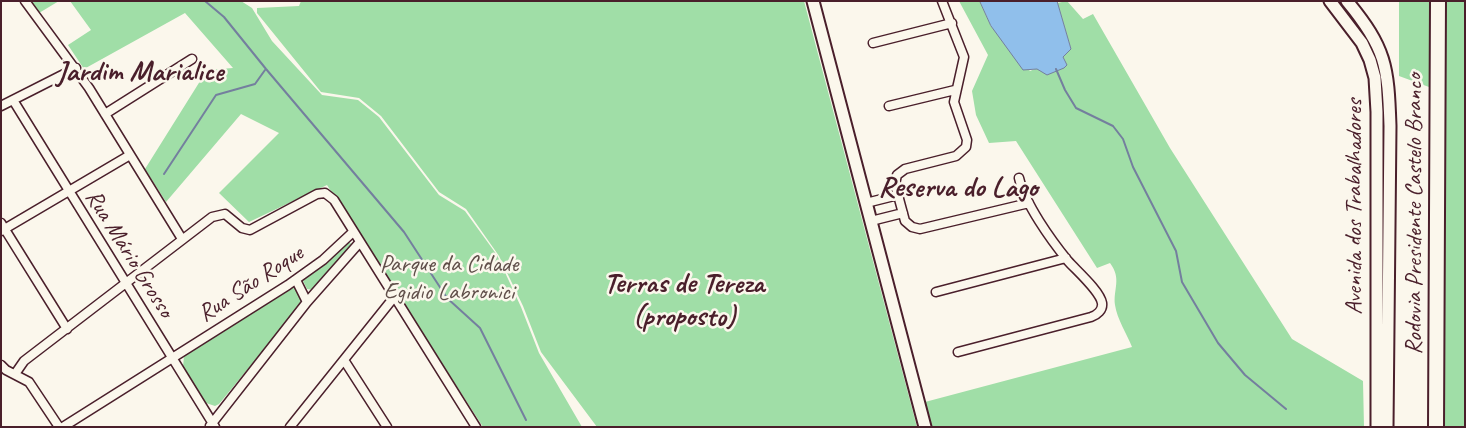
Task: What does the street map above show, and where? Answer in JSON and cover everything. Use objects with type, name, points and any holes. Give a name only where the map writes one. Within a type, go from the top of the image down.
[{"type":"highway","name":"Rodovia Presidente Castelo Branco","points":[[1436,427],[1438,1]]},
{"type":"street","points":[[25,1],[76,68],[182,239]]},
{"type":"street","points":[[813,1],[925,427]]},
{"type":"street","points":[[942,1],[964,58],[955,90],[956,112],[965,133],[966,147],[956,156],[905,168],[897,175],[895,184],[905,221],[912,227],[920,230],[1029,203]]},
{"type":"street","name":"Avenida dos Trabalhadores","points":[[1330,1],[1362,43],[1376,78],[1387,427]]},
{"type":"street","name":"Avenida dos Trabalhadores","points":[[1348,1],[1369,27],[1378,44],[1388,79],[1390,126],[1377,427]]},
{"type":"street","points":[[873,43],[952,23]]},
{"type":"street","points":[[105,114],[192,59]]},
{"type":"street","points":[[1,106],[76,68]]},
{"type":"street","points":[[889,106],[955,90]]},
{"type":"street","name":"Rua Mário Grosso","points":[[12,100],[212,426]]},
{"type":"street","points":[[67,330],[2,227],[130,155]]},
{"type":"street","points":[[958,352],[1091,317],[1099,313],[1103,305],[1100,296],[1066,258],[1029,203],[1019,178]]},
{"type":"street","points":[[15,374],[24,361],[67,330],[212,217],[225,214],[242,228],[254,228],[317,194],[325,193],[334,200],[476,427]]},
{"type":"street","points":[[866,203],[898,195]]},
{"type":"street","points":[[871,221],[903,213]]},
{"type":"street","name":"Rua São Roque","points":[[61,427],[296,280],[354,232]]},
{"type":"street","points":[[212,426],[307,302],[360,242]]},
{"type":"street","points":[[936,292],[1066,258]]},
{"type":"street","points":[[296,280],[307,302]]},
{"type":"street","points":[[290,427],[298,423],[344,360],[395,296]]},
{"type":"street","points":[[344,360],[387,427]]},
{"type":"street","points":[[1,365],[29,382],[61,427]]},
{"type":"green space","points":[[30,1],[59,1],[39,13]]},
{"type":"green space","name":"Parque da Cidade Egidio Labronici","points":[[70,1],[241,1],[252,8],[272,41],[322,95],[358,100],[379,117],[439,195],[465,211],[497,255],[521,307],[539,353],[582,427],[483,427],[327,185],[249,222],[219,193],[279,133],[241,114],[166,202],[145,169],[207,70],[233,68],[185,13],[84,69],[68,45],[91,30]]},
{"type":"green space","points":[[301,1],[804,1],[917,427],[597,427],[541,352],[523,306],[499,256],[466,209],[439,192],[381,116],[359,98],[321,92],[257,13],[257,8],[299,6]]},
{"type":"green space","points":[[959,1],[980,1],[991,26],[1030,71],[1063,57],[1071,49],[1057,3],[1067,1],[1083,19],[1093,14],[1170,148],[1292,339],[1363,381],[1364,427],[931,427],[925,402],[1132,347],[1116,310],[1116,274],[1110,263],[1097,268],[1016,141],[989,143],[976,115],[972,91],[988,55]]},
{"type":"green space","points":[[1399,1],[1429,1],[1429,87],[1399,76]]},
{"type":"green space","points":[[1445,1],[1465,1],[1465,427],[1442,427]]},
{"type":"green space","points":[[348,242],[354,245],[313,290],[307,289],[303,281],[306,276]]},
{"type":"green space","points":[[295,286],[303,302],[219,404],[215,406],[206,403],[183,367],[184,356],[238,318]]},
{"type":"water","points":[[980,1],[1057,1],[1071,49],[1063,57],[1067,65],[1047,75],[1037,69],[1023,70],[991,26]]},
{"type":"waterway","points":[[205,1],[224,17],[404,232],[447,298],[480,328],[526,420]]},
{"type":"waterway","points":[[1056,69],[1065,90],[1076,108],[1113,126],[1123,139],[1133,167],[1176,251],[1182,282],[1218,343],[1245,375],[1286,409]]},
{"type":"waterway","points":[[164,174],[216,95],[255,84],[265,70]]},
{"type":"district","name":"Jardim Marialice","points":[[140,72]]},
{"type":"district","name":"Reserva do Lago","points":[[958,188]]},
{"type":"district","name":"Terras de Tereza (proposto)","points":[[684,301]]}]
